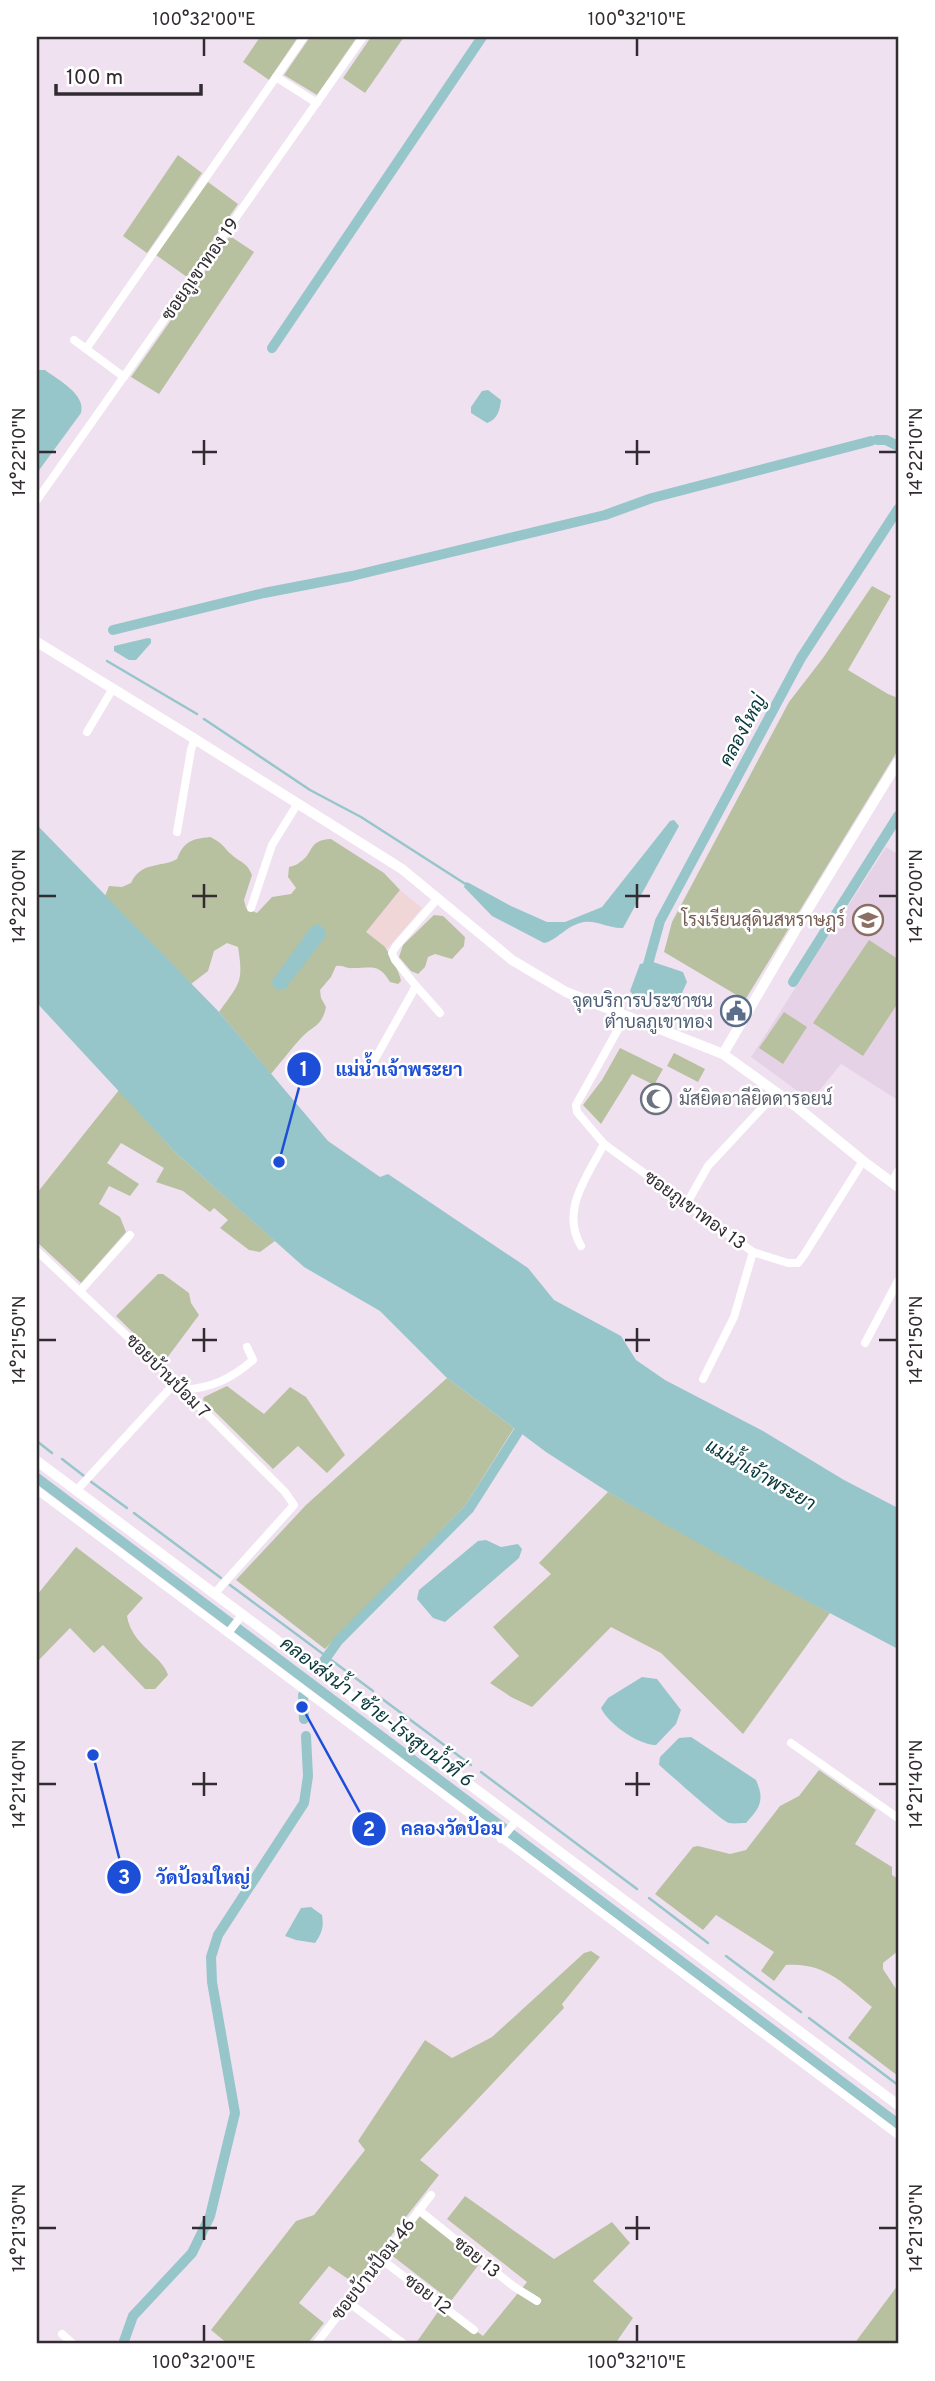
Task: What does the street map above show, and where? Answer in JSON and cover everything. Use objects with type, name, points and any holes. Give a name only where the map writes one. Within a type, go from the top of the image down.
[{"type":"main road","points":[[37,1461],[215,1593],[241,1617],[514,1823],[898,2105]]},
{"type":"street","points":[[86,349],[304,37]]},
{"type":"street","name":"ซอยภูเขาทอง 19","points":[[37,500],[363,37]]},
{"type":"street","points":[[276,77],[317,103]]},
{"type":"street","points":[[74,340],[124,377]]},
{"type":"street","points":[[37,642],[402,869],[512,960],[566,992],[723,1054],[777,1092],[895,1184],[898,1171]]},
{"type":"street","points":[[87,732],[112,690]]},
{"type":"street","points":[[177,832],[195,738]]},
{"type":"street","points":[[723,1054],[898,761]]},
{"type":"street","points":[[251,908],[272,845],[298,803]]},
{"type":"street","points":[[438,898],[396,946],[393,953],[395,960],[440,1013]]},
{"type":"street","points":[[366,1075],[416,986]]},
{"type":"street","name":"ซอยภูเขาทอง 13","points":[[626,1015],[576,1105],[577,1112],[604,1144],[753,1252],[788,1263],[798,1263],[863,1161]]},
{"type":"street","points":[[687,1203],[708,1166],[777,1092]]},
{"type":"street","points":[[581,1246],[575,1235],[573,1209],[604,1144]]},
{"type":"street","points":[[80,1291],[130,1235]]},
{"type":"street","name":"ซอยบ้านป้อม 7","points":[[37,1251],[175,1383],[285,1492],[294,1505],[215,1593]]},
{"type":"street","points":[[703,1379],[734,1317],[753,1252]]},
{"type":"street","points":[[865,1343],[898,1281]]},
{"type":"street","points":[[182,1390],[202,1389],[230,1379],[253,1360],[247,1347]]},
{"type":"street","points":[[76,1490],[175,1383]]},
{"type":"street","points":[[37,1490],[230,1631],[898,2135]]},
{"type":"street","points":[[230,1631],[241,1617]]},
{"type":"street","points":[[792,1743],[898,1818]]},
{"type":"street","points":[[503,1837],[514,1823]]},
{"type":"street","name":"ซอยบ้านป้อม 46","points":[[316,2344],[431,2195]]},
{"type":"street","name":"ซอย 13","points":[[419,2210],[513,2286],[537,2301]]},
{"type":"street","name":"ซอย 12","points":[[381,2259],[474,2330]]},
{"type":"street","points":[[348,2302],[404,2344]]},
{"type":"street","points":[[62,2334],[73,2344]]},
{"type":"shaded area","points":[[260,37],[298,37],[269,80],[243,62]]},
{"type":"shaded area","points":[[310,37],[357,37],[317,95],[284,75]]},
{"type":"shaded area","points":[[371,37],[404,37],[365,93],[343,78]]},
{"type":"shaded area","points":[[178,155],[202,173],[147,253],[123,236]]},
{"type":"shaded area","points":[[208,182],[238,204],[187,277],[156,255]]},
{"type":"shaded area","points":[[230,236],[254,252],[159,394],[131,377]]},
{"type":"shaded area","points":[[872,586],[891,596],[848,670],[898,698],[898,750],[745,1000],[664,952],[672,922],[789,702]]},
{"type":"shaded area","points":[[210,837],[250,870],[252,875],[244,900],[246,908],[257,913],[272,897],[291,894],[296,888],[288,877],[289,867],[304,859],[314,845],[323,840],[331,839],[384,873],[400,890],[366,932],[386,948],[401,981],[398,984],[390,982],[375,968],[336,966],[320,990],[326,1007],[322,1018],[271,1074],[219,1012],[240,976],[238,947],[227,943],[214,951],[208,971],[191,984],[105,896],[109,886],[122,887],[131,883],[140,871],[177,859],[189,842]]},
{"type":"shaded area","name":"โรงเรียนสุดินสหราษฎร์","points":[[886,847],[898,854],[898,1097],[896,1099],[841,1064],[811,1101],[751,1057]]},
{"type":"shaded area","points":[[400,890],[422,908],[387,949],[365,932]]},
{"type":"shaded area","points":[[434,915],[443,916],[465,937],[464,946],[452,959],[435,954],[428,957],[425,967],[418,974],[411,971],[399,957],[403,945]]},
{"type":"shaded area","points":[[869,940],[898,959],[898,1003],[863,1056],[813,1023]]},
{"type":"shaded area","points":[[784,1012],[807,1027],[783,1064],[759,1048]]},
{"type":"shaded area","points":[[620,1048],[663,1069],[654,1085],[632,1074],[601,1124],[583,1105],[602,1080]]},
{"type":"shaded area","points":[[674,1053],[705,1069],[698,1082],[667,1066]]},
{"type":"shaded area","points":[[119,1090],[176,1153],[275,1241],[260,1252],[249,1250],[220,1228],[228,1220],[214,1208],[210,1212],[183,1191],[156,1182],[164,1168],[121,1143],[107,1163],[139,1184],[130,1196],[109,1186],[99,1204],[120,1217],[126,1232],[81,1283],[37,1242],[37,1193]]},
{"type":"shaded area","points":[[158,1274],[163,1274],[189,1293],[191,1303],[199,1315],[167,1358],[160,1359],[116,1316]]},
{"type":"shaded area","points":[[447,1378],[514,1428],[465,1506],[325,1649],[236,1580],[306,1505]]},
{"type":"shaded area","points":[[227,1386],[264,1414],[290,1387],[306,1397],[345,1455],[327,1473],[298,1446],[273,1469],[203,1400]]},
{"type":"shaded area","points":[[608,1492],[830,1613],[743,1734],[661,1653],[611,1627],[532,1707],[490,1683],[519,1656],[493,1627],[551,1574],[539,1563]]},
{"type":"shaded area","points":[[76,1547],[143,1598],[127,1616],[135,1635],[165,1668],[168,1675],[155,1689],[145,1689],[103,1645],[94,1653],[70,1628],[37,1662],[37,1595]]},
{"type":"shaded area","points":[[819,1770],[876,1810],[855,1844],[892,1867],[892,1875],[898,1879],[898,1951],[883,1963],[883,1969],[898,1992],[898,2076],[848,2038],[872,2007],[843,1983],[823,1971],[800,1965],[786,1965],[774,1981],[761,1971],[774,1952],[716,1915],[703,1930],[655,1894],[693,1847],[730,1854],[746,1850],[780,1806],[799,1796]]},
{"type":"shaded area","points":[[591,1951],[600,1957],[562,2004],[564,2008],[420,2160],[439,2175],[354,2283],[329,2266],[299,2303],[324,2323],[307,2344],[228,2344],[211,2330],[296,2221],[314,2215],[365,2150],[358,2141],[425,2040],[452,2058],[492,2037],[584,1953]]},
{"type":"shaded area","points":[[465,2196],[554,2259],[612,2222],[630,2243],[593,2281],[633,2318],[615,2344],[416,2343],[442,2306],[483,2336],[527,2282],[447,2219]]},
{"type":"shaded area","points":[[419,2216],[480,2263],[451,2301],[390,2254]]},
{"type":"shaded area","points":[[898,2285],[898,2344],[854,2344]]},
{"type":"water","points":[[45,370],[70,388],[79,400],[81,413],[37,473],[37,371]]},
{"type":"water","points":[[488,390],[501,400],[497,414],[487,423],[471,413],[471,407],[482,391]]},
{"type":"water","points":[[148,638],[151,643],[136,660],[129,660],[114,651],[114,646]]},
{"type":"water","points":[[674,820],[679,826],[623,928],[584,922],[544,943],[492,916],[464,887],[466,882],[469,883],[547,922],[565,922],[602,907],[670,821]]},
{"type":"water","points":[[37,825],[219,1012],[328,1141],[380,1177],[388,1174],[528,1268],[554,1300],[621,1336],[636,1360],[665,1380],[763,1431],[844,1480],[898,1508],[898,1649],[720,1555],[608,1492],[546,1452],[447,1378],[380,1311],[304,1267],[176,1153],[37,1003]]},
{"type":"water","points":[[318,924],[325,930],[326,936],[285,989],[278,990],[273,987],[272,981],[311,927]]},
{"type":"water","points":[[653,962],[683,972],[687,982],[677,1004],[669,1007],[635,997],[630,991],[640,964]]},
{"type":"water","points":[[486,1540],[501,1547],[518,1544],[522,1549],[519,1558],[445,1622],[433,1618],[417,1599],[419,1590],[478,1541]]},
{"type":"water","points":[[642,1677],[657,1679],[681,1710],[676,1724],[656,1745],[642,1742],[625,1732],[604,1714],[601,1708],[608,1698]]},
{"type":"water","points":[[691,1737],[756,1780],[760,1803],[746,1823],[724,1820],[659,1765],[660,1757],[679,1738]]},
{"type":"water","points":[[311,1907],[322,1915],[323,1919],[322,1930],[315,1943],[285,1936],[301,1908]]},
{"type":"waterway","points":[[272,348],[482,37]]},
{"type":"waterway","points":[[877,440],[886,440],[898,446]]},
{"type":"waterway","points":[[113,630],[605,515],[652,498],[871,441]]},
{"type":"waterway","name":"คลองใหญ่","points":[[645,975],[660,921],[801,658],[898,509]]},
{"type":"waterway","points":[[107,661],[197,714]]},
{"type":"waterway","points":[[204,719],[310,790],[361,817],[467,885]]},
{"type":"waterway","points":[[793,982],[898,816]]},
{"type":"waterway","points":[[324,1661],[338,1641],[469,1509],[525,1421]]},
{"type":"waterway","points":[[38,1442],[52,1453]]},
{"type":"waterway","points":[[62,1459],[84,1476]]},
{"type":"waterway","name":"คลองส่งน้ำ 1 ซ้าย-โรงสูบน้ำที่ 6","points":[[37,1478],[898,2124]]},
{"type":"waterway","points":[[90,1481],[127,1508]]},
{"type":"waterway","points":[[134,1513],[221,1578]]},
{"type":"waterway","points":[[230,1585],[373,1691]]},
{"type":"waterway","points":[[303,1695],[304,1719]]},
{"type":"waterway","points":[[381,1698],[471,1765]]},
{"type":"waterway","points":[[123,2344],[133,2316],[192,2253],[210,2216],[235,2113],[212,1982],[211,1957],[218,1935],[304,1803],[308,1776],[306,1736]]},
{"type":"waterway","points":[[481,1772],[637,1889]]},
{"type":"waterway","points":[[649,1898],[708,1943]]},
{"type":"waterway","points":[[726,1956],[801,2012]]},
{"type":"waterway","points":[[809,2018],[898,2085]]},
{"type":"place","name":"โรงเรียนสุดินสหราษฎร์","points":[[868,920]]},
{"type":"place","name":"จุดบริการประชาชน ตำบลภูเขาทอง","points":[[736,1011]]},
{"type":"place","name":"มัสยิดอาลียิดดารอยน์","points":[[656,1099]]},
{"type":"place","name":"แม่น้ำเจ้าพระยา","points":[[279,1162]]},
{"type":"place","name":"คลองวัดป้อม","points":[[302,1707]]},
{"type":"place","name":"วัดป้อมใหญ่","points":[[93,1755]]}]
